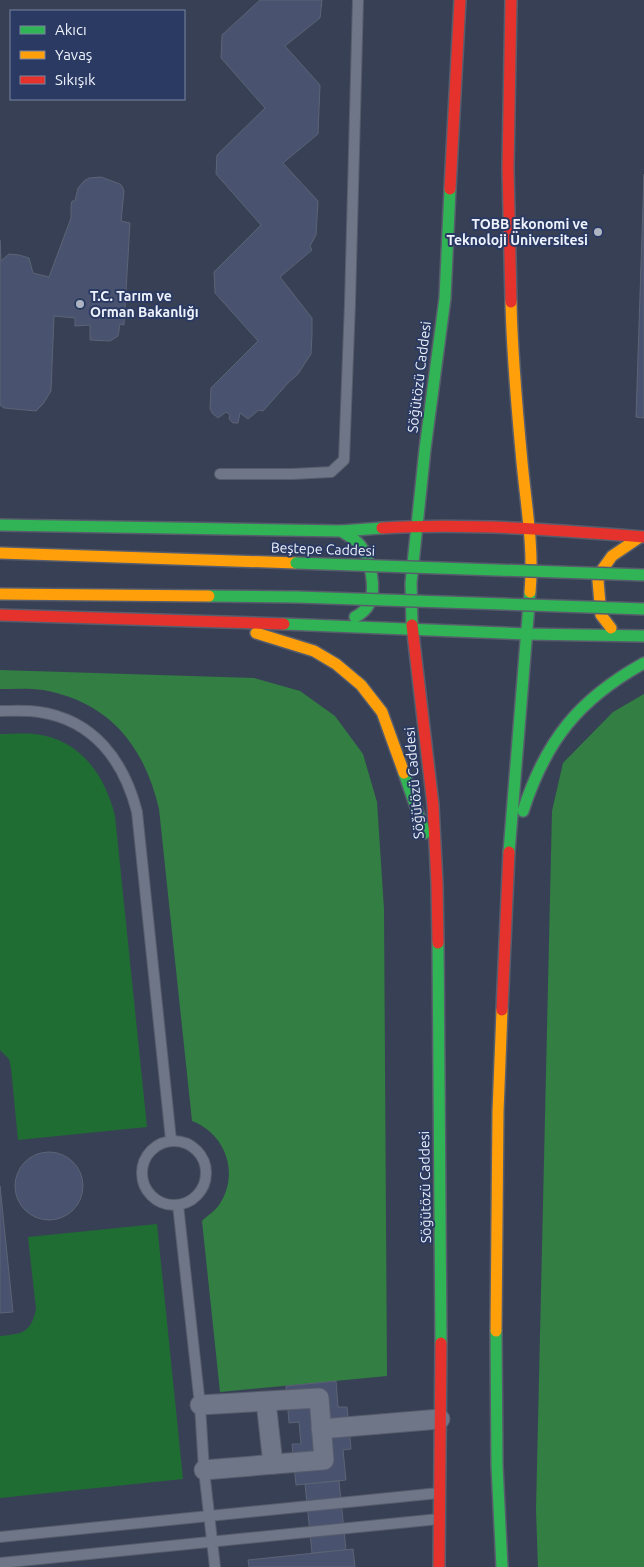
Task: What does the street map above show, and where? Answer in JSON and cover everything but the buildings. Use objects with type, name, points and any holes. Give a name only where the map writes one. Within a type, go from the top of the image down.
[{"type":"main road","name":"Söğütözü Caddesi","points":[[440,1567],[441,1281],[436,864],[433,805],[412,630],[411,583],[426,440],[445,298],[460,0]]},
{"type":"main road","points":[[502,1567],[497,1466],[496,1258],[498,1112],[508,868],[531,584],[530,530],[512,351],[508,168],[512,0]]},
{"type":"main road","points":[[0,525],[341,531],[417,526],[581,532],[642,537]]},
{"type":"main road","points":[[339,626],[363,613],[370,602],[372,585],[368,558],[359,544],[341,531]]},
{"type":"main road","points":[[639,636],[614,630],[601,615],[598,581],[602,570],[612,556],[642,537]]},
{"type":"main road","name":"Beştepe Caddesi","points":[[0,553],[644,575]]},
{"type":"main road","points":[[0,594],[297,597],[644,609]]},
{"type":"main road","points":[[0,615],[526,634],[639,636]]},
{"type":"main road","points":[[216,622],[314,650],[336,664],[361,685],[382,712],[436,864]]},
{"type":"main road","points":[[508,868],[529,791],[537,769],[552,742],[572,716],[606,686],[644,663]]},
{"type":"street","points":[[200,1405],[319,1398],[324,1460],[204,1470]]},
{"type":"street","points":[[266,1402],[273,1464]]},
{"type":"street","points":[[322,1429],[440,1419]]},
{"type":"lane","points":[[220,474],[331,472],[344,460],[358,0]]},
{"type":"lane","points":[[0,711],[38,712],[57,716],[75,723],[90,733],[116,759],[132,792],[137,812],[171,1140]]},
{"type":"lane","points":[[171,1140],[181,1141],[199,1152],[204,1160],[207,1171],[205,1182],[200,1192],[190,1201],[178,1205],[166,1204],[148,1193],[143,1183],[141,1172],[149,1152],[159,1144],[171,1140]]},
{"type":"lane","points":[[178,1205],[200,1405],[204,1470],[215,1567]]},
{"type":"lane","points":[[0,1537],[440,1493]]},
{"type":"lane","points":[[0,1563],[440,1518]]},
{"type":"green space","points":[[0,670],[254,678],[300,691],[335,716],[363,754],[377,802],[384,909],[387,1376],[220,1392],[202,1221],[219,1205],[225,1193],[229,1168],[221,1145],[214,1135],[192,1121],[159,809],[152,786],[144,765],[133,746],[105,716],[87,705],[66,696],[43,690],[0,689]]},
{"type":"green space","points":[[644,694],[644,1567],[538,1567],[536,1510],[552,811],[563,763],[613,712]]},
{"type":"green space","points":[[0,734],[35,734],[51,737],[65,743],[77,751],[97,773],[111,801],[115,816],[147,1127],[18,1140],[11,1068],[9,1059],[0,1050]]},
{"type":"green space","points":[[157,1224],[183,1479],[0,1498],[0,1336],[24,1331],[28,1328],[34,1317],[36,1309],[28,1237]]},
{"type":"traffic: fast","points":[[412,625],[411,583],[425,449],[445,298],[450,189]]},
{"type":"traffic: fast","points":[[0,525],[341,531],[382,528]]},
{"type":"traffic: fast","points":[[341,531],[364,550],[371,573],[372,590],[369,604],[363,612],[355,617]]},
{"type":"traffic: fast","points":[[296,563],[644,575]]},
{"type":"traffic: fast","points":[[509,852],[530,592]]},
{"type":"traffic: fast","points":[[209,596],[297,597]]},
{"type":"traffic: fast","points":[[297,597],[644,609]]},
{"type":"traffic: fast","points":[[284,624],[526,634],[644,636]]},
{"type":"traffic: fast","points":[[523,811],[542,763],[554,742],[568,724],[601,691],[644,663]]},
{"type":"traffic: fast","points":[[404,773],[425,833]]},
{"type":"traffic: fast","points":[[438,943],[441,1343]]},
{"type":"traffic: fast","points":[[496,1331],[497,1466],[502,1567]]},
{"type":"traffic: slow","points":[[511,302],[512,342],[530,543],[530,592]]},
{"type":"traffic: slow","points":[[611,628],[601,615],[598,581],[602,570],[612,556],[640,537]]},
{"type":"traffic: slow","points":[[0,553],[296,563]]},
{"type":"traffic: slow","points":[[0,594],[209,596]]},
{"type":"traffic: slow","points":[[256,633],[314,651],[336,664],[361,685],[382,712],[404,773]]},
{"type":"traffic: slow","points":[[496,1331],[498,1112],[502,1010]]},
{"type":"traffic: jam","points":[[450,189],[460,0]]},
{"type":"traffic: jam","points":[[511,0],[508,168],[511,302]]},
{"type":"traffic: jam","points":[[382,528],[480,527],[644,537]]},
{"type":"traffic: jam","points":[[0,615],[284,624]]},
{"type":"traffic: jam","points":[[412,625],[433,805],[438,943]]},
{"type":"traffic: jam","points":[[502,1010],[509,852]]},
{"type":"traffic: jam","points":[[439,1567],[441,1343]]},
{"type":"place","name":"TOBB Ekonomi ve Teknoloji Üniversitesi","points":[[598,232]]},
{"type":"place","name":"T.C. Tarım ve Orman Bakanlığı","points":[[80,304]]}]
